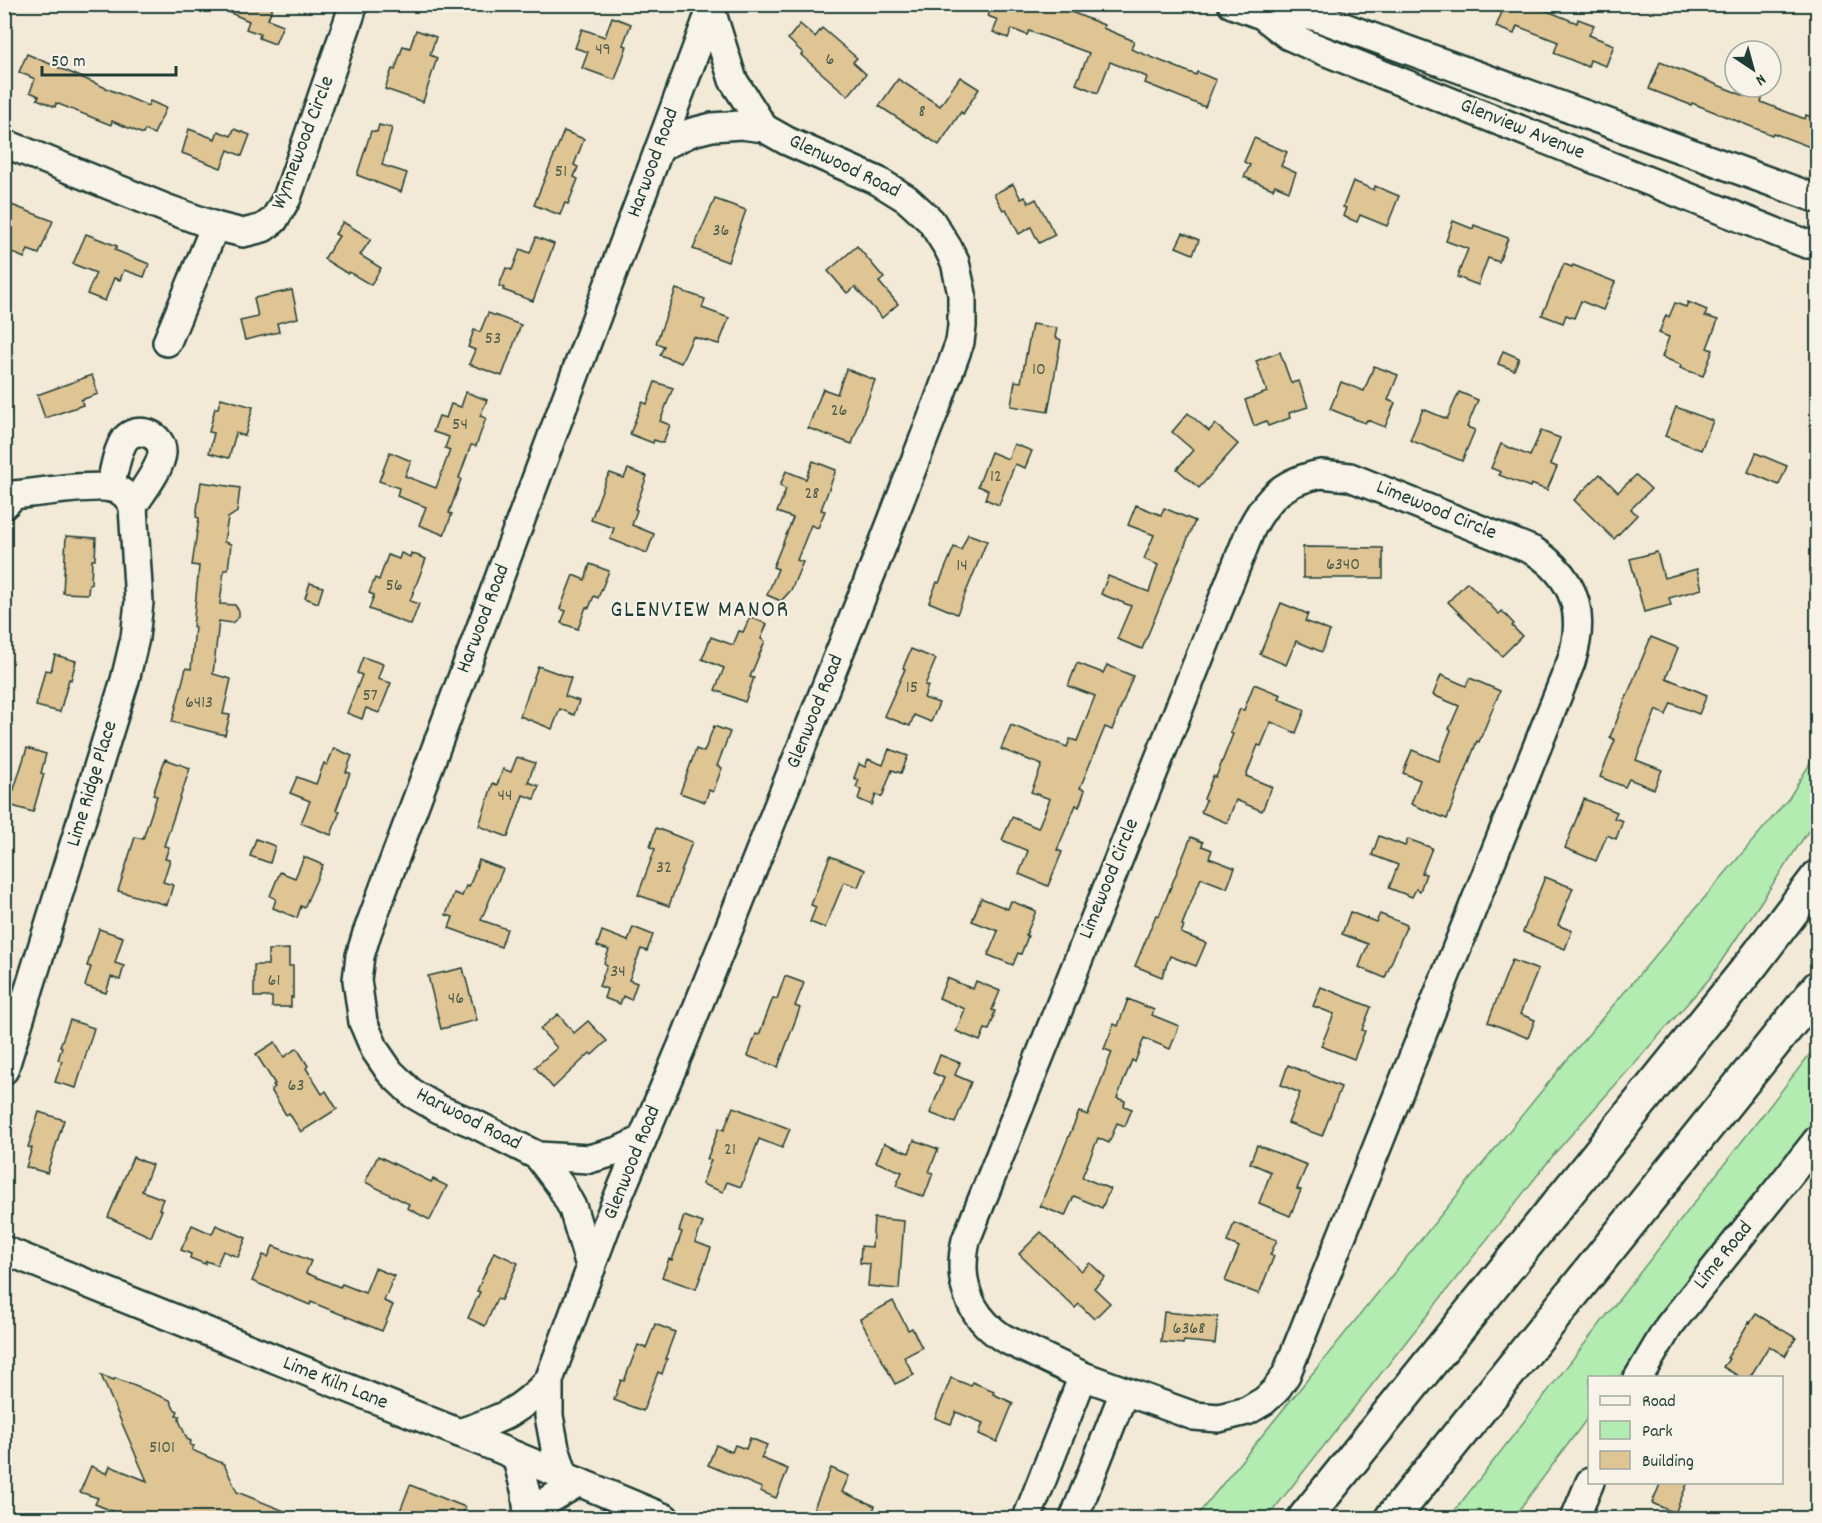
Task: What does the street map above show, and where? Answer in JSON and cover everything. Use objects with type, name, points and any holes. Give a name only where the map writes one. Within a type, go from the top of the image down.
[{"type":"highway","points":[[1305,1518],[1730,991],[1818,877]]},
{"type":"highway","points":[[1392,1518],[1818,988]]},
{"type":"street","name":"Wynnewood Circle","points":[[4,143],[215,226],[243,233],[263,228],[274,220],[287,198],[333,68],[352,4]]},
{"type":"street","name":"Glenview Avenue","points":[[1232,4],[1264,10],[1289,36],[1310,45],[1784,235],[1807,244],[1818,244]]},
{"type":"street","name":"Glenwood Road","points":[[712,7],[734,80],[764,128]]},
{"type":"street","name":"Harwood Road","points":[[642,1140],[618,1151],[590,1159],[538,1156],[475,1124],[439,1110],[413,1094],[390,1072],[375,1050],[363,1022],[357,988],[360,956],[371,922],[712,7]]},
{"type":"street","points":[[1264,10],[1314,16],[1818,199]]},
{"type":"street","name":"Glenwood Road","points":[[572,1479],[555,1448],[549,1416],[549,1380],[642,1140],[684,1043],[877,560],[960,342],[962,326],[962,294],[955,262],[940,234],[908,198],[878,181],[764,128],[741,125],[711,127],[692,132],[660,147]]},
{"type":"street","points":[[167,342],[215,226]]},
{"type":"street","name":"Limewood Circle","points":[[1321,474],[1350,477],[1534,551],[1549,561],[1564,578],[1574,599],[1578,624],[1575,649],[1286,1375],[1275,1391],[1264,1401],[1247,1411],[1219,1418],[1188,1414],[1124,1392],[1083,1376],[1003,1338],[984,1323],[967,1295],[962,1263],[966,1240],[1255,522],[1273,495],[1293,482],[1321,474]]},
{"type":"street","name":"Lime Ridge Place","points":[[4,505],[14,495],[122,496],[138,575],[139,602],[135,638],[125,680],[4,1070]]},
{"type":"street","name":"Lime Road","points":[[1639,1376],[1676,1317],[1818,1139]]},
{"type":"street","name":"Harwood Road","points":[[538,1156],[560,1185],[573,1209],[591,1269]]},
{"type":"street","name":"Lime Kiln Lane","points":[[4,1250],[665,1518]]},
{"type":"street","points":[[1027,1518],[1083,1376]]},
{"type":"street","name":"Glenwood Road","points":[[459,1433],[493,1422],[513,1412],[531,1400],[549,1380]]},
{"type":"street","points":[[1074,1518],[1124,1392]]},
{"type":"street","points":[[516,1456],[526,1493],[527,1517]]},
{"type":"street","points":[[527,1517],[572,1479]]},
{"type":"street","points":[[1575,1518],[1589,1484]]},
{"type":"green space","points":[[1817,752],[1817,818],[1710,978],[1555,1153],[1267,1518],[1195,1518],[1566,1061],[1789,798]]},
{"type":"green space","points":[[1817,1045],[1817,1124],[1620,1376],[1588,1376],[1588,1417],[1513,1518],[1449,1518]]},
{"type":"building","points":[[210,4],[274,4],[268,19],[283,25],[275,44],[259,38],[260,34],[246,29],[249,21]]},
{"type":"building","points":[[993,4],[1051,4],[1104,25],[1103,28],[1134,41],[1131,49],[1196,75],[1197,72],[1216,80],[1205,107],[1145,83],[1147,77],[1110,62],[1098,93],[1076,84],[1089,53],[1029,31],[1027,35],[1012,29],[1008,38],[993,32],[998,20],[988,16]]},
{"type":"building","points":[[1505,4],[1530,4],[1577,23],[1578,19],[1594,25],[1589,35],[1614,45],[1606,66],[1590,60],[1588,67],[1554,53],[1558,42],[1517,26],[1514,34],[1496,27]]},
{"type":"building","points":[[612,17],[631,24],[623,45],[627,46],[615,80],[582,68],[588,52],[575,48],[582,29],[605,37]]},
{"type":"building","points":[[800,24],[815,37],[822,28],[857,58],[853,62],[866,74],[848,96],[801,55],[803,53],[788,39]]},
{"type":"building","points":[[416,30],[436,37],[430,55],[437,58],[423,102],[385,89],[392,69],[395,70],[403,46],[410,48]]},
{"type":"building","points":[[27,54],[148,106],[150,101],[166,108],[154,134],[145,130],[143,134],[112,121],[111,125],[56,103],[55,107],[37,99],[39,96],[30,92],[35,79],[19,72]]},
{"type":"building","points":[[1660,62],[1723,87],[1723,99],[1762,99],[1761,102],[1805,119],[1806,115],[1818,119],[1818,150],[1773,133],[1772,135],[1692,103],[1691,105],[1649,89]]},
{"type":"building","points":[[960,77],[979,89],[939,145],[879,106],[898,79],[940,106]]},
{"type":"building","points":[[379,125],[392,128],[382,165],[407,173],[401,192],[357,175],[371,131],[377,132]]},
{"type":"building","points":[[189,129],[215,139],[218,131],[231,136],[234,129],[250,135],[242,156],[228,150],[221,168],[182,153]]},
{"type":"building","points":[[564,131],[584,139],[574,165],[578,167],[574,177],[578,179],[568,204],[565,203],[560,215],[534,205]]},
{"type":"building","points":[[1254,138],[1287,152],[1281,166],[1296,173],[1289,191],[1275,185],[1273,189],[1244,177],[1250,165],[1244,162]]},
{"type":"building","points":[[1353,181],[1374,190],[1375,186],[1399,196],[1387,226],[1360,215],[1357,222],[1343,216],[1346,208],[1343,207]]},
{"type":"building","points":[[1013,184],[1021,199],[1025,197],[1029,203],[1036,199],[1055,235],[1039,243],[1031,227],[1019,234],[1006,209],[1003,210],[994,194]]},
{"type":"building","points":[[715,199],[746,210],[728,262],[693,249]]},
{"type":"building","points":[[4,202],[53,221],[39,254],[28,250],[24,258],[9,251],[12,243],[4,240]]},
{"type":"building","points":[[1453,221],[1473,229],[1474,225],[1508,238],[1499,262],[1488,258],[1478,285],[1457,277],[1468,249],[1446,241]]},
{"type":"building","points":[[343,222],[371,239],[360,255],[381,268],[371,285],[324,259],[339,236],[335,234]]},
{"type":"building","points":[[1183,233],[1199,240],[1193,254],[1176,247]]},
{"type":"building","points":[[86,234],[117,246],[115,250],[149,264],[144,277],[124,270],[120,280],[114,278],[105,301],[87,294],[96,273],[73,264]]},
{"type":"building","points":[[536,237],[554,244],[533,301],[503,290],[504,288],[499,286],[506,268],[512,270],[520,249],[530,253]]},
{"type":"building","points":[[857,246],[884,278],[879,282],[898,304],[882,318],[855,287],[847,293],[828,271]]},
{"type":"building","points":[[1564,264],[1572,267],[1573,265],[1615,282],[1603,310],[1581,301],[1574,318],[1566,315],[1563,323],[1542,315]]},
{"type":"building","points":[[676,289],[705,299],[702,308],[729,318],[719,344],[693,337],[681,363],[660,355],[664,346],[656,343]]},
{"type":"building","points":[[292,290],[298,318],[277,323],[279,332],[245,340],[240,321],[258,317],[254,298]]},
{"type":"building","points":[[1688,302],[1707,310],[1705,316],[1718,320],[1707,348],[1713,350],[1703,376],[1680,368],[1681,365],[1662,357],[1669,337],[1659,333],[1666,315],[1669,317],[1675,303],[1686,307]]},
{"type":"building","points":[[488,313],[521,325],[502,376],[469,364],[475,350],[468,347],[474,330],[480,332]]},
{"type":"building","points":[[1032,324],[1057,328],[1055,337],[1061,340],[1048,412],[1011,406],[1015,381],[1021,382]]},
{"type":"building","points":[[1503,351],[1519,358],[1514,370],[1498,364]]},
{"type":"building","points":[[1280,352],[1291,383],[1299,381],[1308,407],[1289,413],[1290,418],[1268,426],[1266,421],[1254,426],[1245,400],[1267,392],[1256,361]]},
{"type":"building","points":[[1374,366],[1398,375],[1388,400],[1395,403],[1385,427],[1367,420],[1365,423],[1330,409],[1341,382],[1364,391]]},
{"type":"building","points":[[846,369],[875,380],[852,444],[808,428],[823,389],[837,394]]},
{"type":"building","points":[[92,375],[98,394],[81,400],[83,405],[45,418],[37,395]]},
{"type":"building","points":[[655,382],[673,388],[660,421],[670,425],[663,443],[654,440],[653,443],[630,434],[642,402],[647,404]]},
{"type":"building","points":[[466,392],[487,400],[480,416],[486,418],[476,446],[471,445],[459,478],[461,479],[449,513],[452,514],[444,535],[419,525],[426,507],[397,496],[399,488],[379,481],[390,452],[411,461],[405,476],[436,488],[450,450],[445,448],[449,437],[433,432],[439,416],[446,418],[451,404],[461,407]]},
{"type":"building","points":[[1459,392],[1478,400],[1467,427],[1475,430],[1462,461],[1410,440],[1423,409],[1447,419]]},
{"type":"building","points":[[221,398],[253,407],[245,436],[236,433],[229,458],[209,453],[214,433],[209,432],[215,408],[218,408]]},
{"type":"building","points":[[1676,407],[1713,421],[1701,450],[1665,436]]},
{"type":"building","points":[[1188,413],[1209,431],[1215,424],[1238,444],[1199,488],[1177,469],[1193,450],[1172,432]]},
{"type":"building","points":[[1541,431],[1560,438],[1550,464],[1557,467],[1547,490],[1531,484],[1530,487],[1499,475],[1501,472],[1491,468],[1501,444],[1530,456]]},
{"type":"building","points":[[1014,444],[1032,451],[1025,468],[1015,464],[999,505],[985,499],[988,490],[978,486],[991,452],[1008,459]]},
{"type":"building","points":[[1756,453],[1787,466],[1779,485],[1748,472]]},
{"type":"building","points":[[813,461],[836,470],[821,510],[825,511],[818,528],[811,525],[797,560],[803,562],[791,590],[781,601],[767,595],[778,569],[773,567],[793,518],[777,512],[786,489],[780,486],[786,471],[806,479]]},
{"type":"building","points":[[628,469],[647,476],[635,509],[637,510],[632,525],[654,534],[647,553],[610,539],[614,528],[591,520],[610,473],[624,478]]},
{"type":"building","points":[[1600,474],[1618,492],[1636,475],[1651,489],[1631,509],[1637,515],[1614,539],[1574,500]]},
{"type":"building","points":[[201,482],[240,488],[237,512],[228,518],[224,542],[231,544],[228,570],[224,570],[220,604],[235,605],[239,611],[239,617],[232,623],[219,621],[213,674],[231,679],[223,714],[230,715],[225,735],[172,722],[186,668],[191,669],[199,566],[192,565],[199,518],[196,517]]},
{"type":"building","points":[[1136,505],[1161,515],[1164,508],[1195,521],[1142,649],[1117,639],[1131,606],[1101,594],[1108,576],[1149,592],[1158,565],[1144,559],[1154,535],[1128,525]]},
{"type":"building","points":[[968,534],[987,541],[957,614],[929,602],[954,547],[961,550]]},
{"type":"building","points":[[66,536],[96,538],[95,560],[92,560],[91,584],[89,584],[88,594],[63,593]]},
{"type":"building","points":[[1303,547],[1383,548],[1383,578],[1303,578]]},
{"type":"building","points":[[1657,552],[1664,578],[1697,569],[1702,589],[1669,598],[1671,605],[1644,612],[1630,559]]},
{"type":"building","points":[[401,553],[410,557],[411,553],[426,559],[410,601],[419,604],[411,625],[369,609],[374,595],[369,593],[375,578],[379,580],[388,555],[399,559]]},
{"type":"building","points":[[590,564],[609,571],[598,598],[594,596],[589,608],[586,607],[578,629],[561,623],[566,611],[560,609],[573,575],[585,580]]},
{"type":"building","points":[[1467,582],[1499,614],[1502,611],[1522,636],[1502,656],[1448,602]]},
{"type":"building","points":[[310,583],[323,587],[318,603],[305,598]]},
{"type":"building","points":[[1281,603],[1308,614],[1305,621],[1330,631],[1322,652],[1296,641],[1286,665],[1260,654]]},
{"type":"building","points":[[750,617],[767,624],[761,639],[765,641],[750,677],[754,678],[745,702],[715,690],[724,668],[702,659],[711,637],[733,645],[739,631],[743,632]]},
{"type":"building","points":[[1651,637],[1678,648],[1666,678],[1707,695],[1699,714],[1671,703],[1666,715],[1656,710],[1636,760],[1662,770],[1654,789],[1629,779],[1625,787],[1600,777],[1615,740],[1610,737]]},
{"type":"building","points":[[911,649],[936,659],[925,685],[928,686],[924,698],[939,703],[931,722],[914,715],[910,726],[884,716],[905,669],[903,668]]},
{"type":"building","points":[[55,655],[76,661],[60,712],[36,706],[45,670],[51,671]]},
{"type":"building","points":[[363,657],[383,664],[378,679],[391,683],[379,713],[366,708],[362,719],[347,713],[362,675],[357,673]]},
{"type":"building","points":[[1077,663],[1103,673],[1107,665],[1133,676],[1112,730],[1105,727],[1080,788],[1085,790],[1079,807],[1076,805],[1057,850],[1062,852],[1048,886],[1019,874],[1028,851],[1002,840],[1012,817],[1038,828],[1050,799],[1031,792],[1042,765],[1001,749],[1011,725],[1067,747],[1070,739],[1077,741],[1095,696],[1068,686]]},
{"type":"building","points":[[538,666],[571,678],[565,696],[579,701],[574,715],[560,709],[552,729],[520,716]]},
{"type":"building","points":[[1441,675],[1466,686],[1470,678],[1500,691],[1479,742],[1477,741],[1447,819],[1411,804],[1420,780],[1403,773],[1412,750],[1439,761],[1459,706],[1433,695]]},
{"type":"building","points":[[1254,684],[1281,695],[1279,699],[1305,710],[1296,733],[1271,722],[1261,746],[1258,745],[1246,776],[1272,787],[1262,811],[1236,800],[1227,823],[1201,812],[1213,776],[1216,777],[1233,734],[1230,733],[1240,709],[1244,710]]},
{"type":"building","points":[[714,726],[730,732],[717,766],[722,768],[713,792],[709,790],[705,802],[680,793],[696,749],[704,752]]},
{"type":"building","points":[[27,748],[46,754],[41,773],[44,774],[33,812],[9,805]]},
{"type":"building","points":[[334,748],[352,756],[346,772],[350,773],[336,810],[340,811],[331,835],[301,823],[310,801],[290,793],[297,777],[316,784],[324,763],[327,765]]},
{"type":"building","points":[[889,749],[908,756],[901,773],[892,770],[882,797],[876,795],[872,805],[858,799],[861,790],[856,787],[859,780],[854,778],[859,764],[865,767],[868,759],[883,765]]},
{"type":"building","points":[[517,757],[535,763],[528,782],[539,786],[534,799],[523,795],[508,837],[479,826],[493,783],[497,785],[503,769],[511,772]]},
{"type":"building","points":[[165,759],[190,768],[164,846],[169,847],[165,859],[170,860],[163,882],[173,885],[167,905],[118,891],[135,837],[143,839],[157,796],[153,795]]},
{"type":"building","points":[[1584,799],[1617,812],[1614,818],[1623,821],[1616,839],[1607,835],[1596,861],[1565,848]]},
{"type":"building","points":[[656,828],[692,842],[669,906],[638,895],[655,849],[650,847]]},
{"type":"building","points":[[1379,836],[1405,846],[1408,839],[1432,848],[1422,873],[1426,874],[1420,891],[1416,889],[1412,897],[1389,888],[1398,865],[1372,855]]},
{"type":"building","points":[[1191,837],[1203,842],[1202,846],[1212,850],[1209,858],[1235,868],[1227,888],[1201,878],[1181,933],[1206,943],[1196,966],[1170,956],[1162,977],[1135,966],[1156,915],[1159,916]]},
{"type":"building","points":[[256,839],[275,846],[270,863],[250,856]]},
{"type":"building","points":[[830,856],[865,870],[858,887],[844,882],[825,928],[810,922],[816,907],[811,905]]},
{"type":"building","points":[[304,857],[323,865],[304,908],[301,906],[297,918],[273,908],[276,899],[270,896],[280,872],[295,878]]},
{"type":"building","points":[[479,860],[503,869],[481,920],[507,929],[501,947],[449,928],[453,917],[446,915],[454,893],[462,896],[466,886],[469,887]]},
{"type":"building","points":[[1545,877],[1573,888],[1558,925],[1572,931],[1565,949],[1523,932]]},
{"type":"building","points":[[981,898],[1008,909],[1011,901],[1036,911],[1021,954],[1018,953],[1013,965],[988,955],[998,931],[972,921]]},
{"type":"building","points":[[1350,912],[1376,922],[1380,914],[1407,925],[1385,978],[1359,967],[1368,944],[1342,934]]},
{"type":"building","points":[[633,927],[653,935],[647,951],[641,949],[629,980],[637,983],[631,1000],[623,996],[620,1004],[604,998],[607,989],[599,986],[607,965],[604,963],[609,950],[597,946],[602,931],[628,941]]},
{"type":"building","points":[[99,929],[123,937],[115,963],[124,966],[120,980],[111,977],[106,993],[85,986],[91,967],[87,966]]},
{"type":"building","points":[[289,949],[289,966],[293,966],[291,1007],[272,1007],[272,997],[254,997],[254,965],[268,965],[268,950]]},
{"type":"building","points":[[1512,960],[1538,970],[1520,1014],[1535,1020],[1528,1038],[1488,1022]]},
{"type":"building","points":[[463,968],[477,1020],[441,1029],[428,976]]},
{"type":"building","points":[[785,976],[804,983],[795,1006],[800,1008],[778,1067],[748,1056],[773,998],[777,999]]},
{"type":"building","points":[[947,978],[973,989],[976,981],[1000,991],[992,1010],[995,1011],[989,1030],[985,1029],[980,1041],[956,1031],[965,1009],[939,998]]},
{"type":"building","points":[[1321,987],[1371,1007],[1354,1059],[1321,1046],[1334,1014],[1313,1006]]},
{"type":"building","points":[[1128,999],[1154,1010],[1152,1015],[1179,1026],[1170,1049],[1144,1038],[1135,1062],[1132,1060],[1117,1098],[1125,1101],[1124,1106],[1132,1109],[1125,1126],[1117,1123],[1109,1143],[1098,1138],[1082,1177],[1110,1189],[1102,1208],[1074,1196],[1065,1216],[1040,1206],[1079,1112],[1088,1115],[1112,1052],[1104,1049],[1114,1024],[1118,1026]]},
{"type":"building","points":[[558,1014],[574,1033],[588,1021],[607,1041],[592,1055],[590,1053],[553,1088],[535,1067],[557,1048],[540,1029]]},
{"type":"building","points":[[70,1020],[94,1028],[76,1088],[55,1082],[62,1061],[58,1060],[62,1047],[60,1046]]},
{"type":"building","points":[[275,1042],[284,1057],[297,1048],[322,1094],[326,1091],[337,1109],[301,1132],[289,1113],[286,1115],[271,1090],[275,1084],[256,1054]]},
{"type":"building","points":[[940,1055],[960,1063],[955,1075],[971,1082],[955,1123],[930,1113],[944,1078],[933,1073]]},
{"type":"building","points":[[1288,1065],[1341,1087],[1322,1136],[1288,1123],[1300,1093],[1281,1085]]},
{"type":"building","points":[[733,1107],[790,1129],[782,1148],[759,1139],[741,1187],[727,1182],[723,1192],[702,1184],[711,1160],[707,1159],[719,1128],[724,1130]]},
{"type":"building","points":[[39,1112],[64,1120],[47,1173],[26,1167],[32,1148],[28,1147]]},
{"type":"building","points":[[914,1140],[938,1149],[929,1172],[933,1173],[924,1197],[896,1186],[902,1172],[876,1162],[884,1143],[909,1153]]},
{"type":"building","points":[[1257,1145],[1307,1165],[1297,1189],[1301,1190],[1290,1216],[1259,1203],[1271,1172],[1250,1163]]},
{"type":"building","points":[[378,1156],[431,1182],[433,1179],[447,1186],[430,1220],[407,1208],[409,1204],[365,1182]]},
{"type":"building","points":[[133,1157],[152,1165],[142,1191],[163,1199],[159,1209],[162,1210],[151,1237],[108,1217]]},
{"type":"building","points":[[684,1216],[703,1223],[695,1242],[711,1248],[696,1289],[662,1277],[669,1259],[672,1260],[682,1232],[679,1231]]},
{"type":"building","points":[[874,1218],[904,1221],[899,1289],[868,1286],[870,1264],[860,1263],[861,1246],[872,1247]]},
{"type":"building","points":[[1234,1223],[1277,1240],[1270,1255],[1274,1256],[1259,1294],[1225,1281],[1239,1247],[1227,1242]]},
{"type":"building","points":[[192,1225],[212,1234],[216,1225],[246,1238],[238,1257],[223,1251],[217,1265],[206,1261],[205,1264],[190,1258],[191,1254],[181,1250]]},
{"type":"building","points":[[1041,1232],[1081,1271],[1090,1263],[1105,1277],[1094,1288],[1110,1303],[1094,1319],[1079,1304],[1075,1308],[1019,1254]]},
{"type":"building","points":[[273,1246],[311,1261],[306,1273],[340,1287],[342,1284],[365,1293],[375,1268],[394,1276],[384,1301],[393,1305],[382,1331],[252,1281],[263,1255],[268,1257]]},
{"type":"building","points":[[494,1252],[518,1263],[501,1300],[497,1299],[485,1326],[468,1318]]},
{"type":"building","points":[[893,1301],[908,1330],[912,1328],[922,1348],[904,1357],[914,1375],[895,1384],[860,1319]]},
{"type":"building","points":[[1164,1312],[1218,1317],[1215,1344],[1184,1341],[1183,1344],[1161,1342]]},
{"type":"building","points":[[1756,1314],[1796,1338],[1785,1356],[1769,1346],[1751,1376],[1738,1376],[1723,1367]]},
{"type":"building","points":[[655,1324],[675,1332],[662,1374],[658,1372],[643,1411],[614,1400],[638,1345],[646,1348]]},
{"type":"building","points":[[101,1375],[114,1380],[115,1378],[170,1400],[174,1409],[178,1411],[176,1415],[180,1416],[179,1420],[187,1439],[191,1441],[190,1445],[194,1446],[192,1450],[224,1464],[237,1492],[302,1518],[109,1518],[112,1511],[95,1504],[98,1498],[80,1492],[91,1466],[107,1474],[110,1466],[147,1481]]},
{"type":"building","points":[[951,1378],[971,1386],[972,1382],[994,1391],[993,1394],[1013,1403],[997,1442],[979,1434],[983,1423],[956,1412],[951,1424],[935,1418]]},
{"type":"building","points":[[750,1438],[767,1445],[761,1458],[788,1469],[776,1498],[760,1491],[762,1488],[708,1465],[716,1445],[732,1452],[735,1445],[746,1449]]},
{"type":"building","points":[[831,1468],[849,1476],[842,1492],[875,1506],[870,1518],[839,1518],[814,1508]]},
{"type":"building","points":[[1660,1484],[1687,1484],[1675,1513],[1652,1503]]},
{"type":"building","points":[[410,1485],[465,1507],[461,1518],[419,1518],[400,1511]]},
{"type":"district","name":"GLENVIEW MANOR","points":[[700,611]]}]
